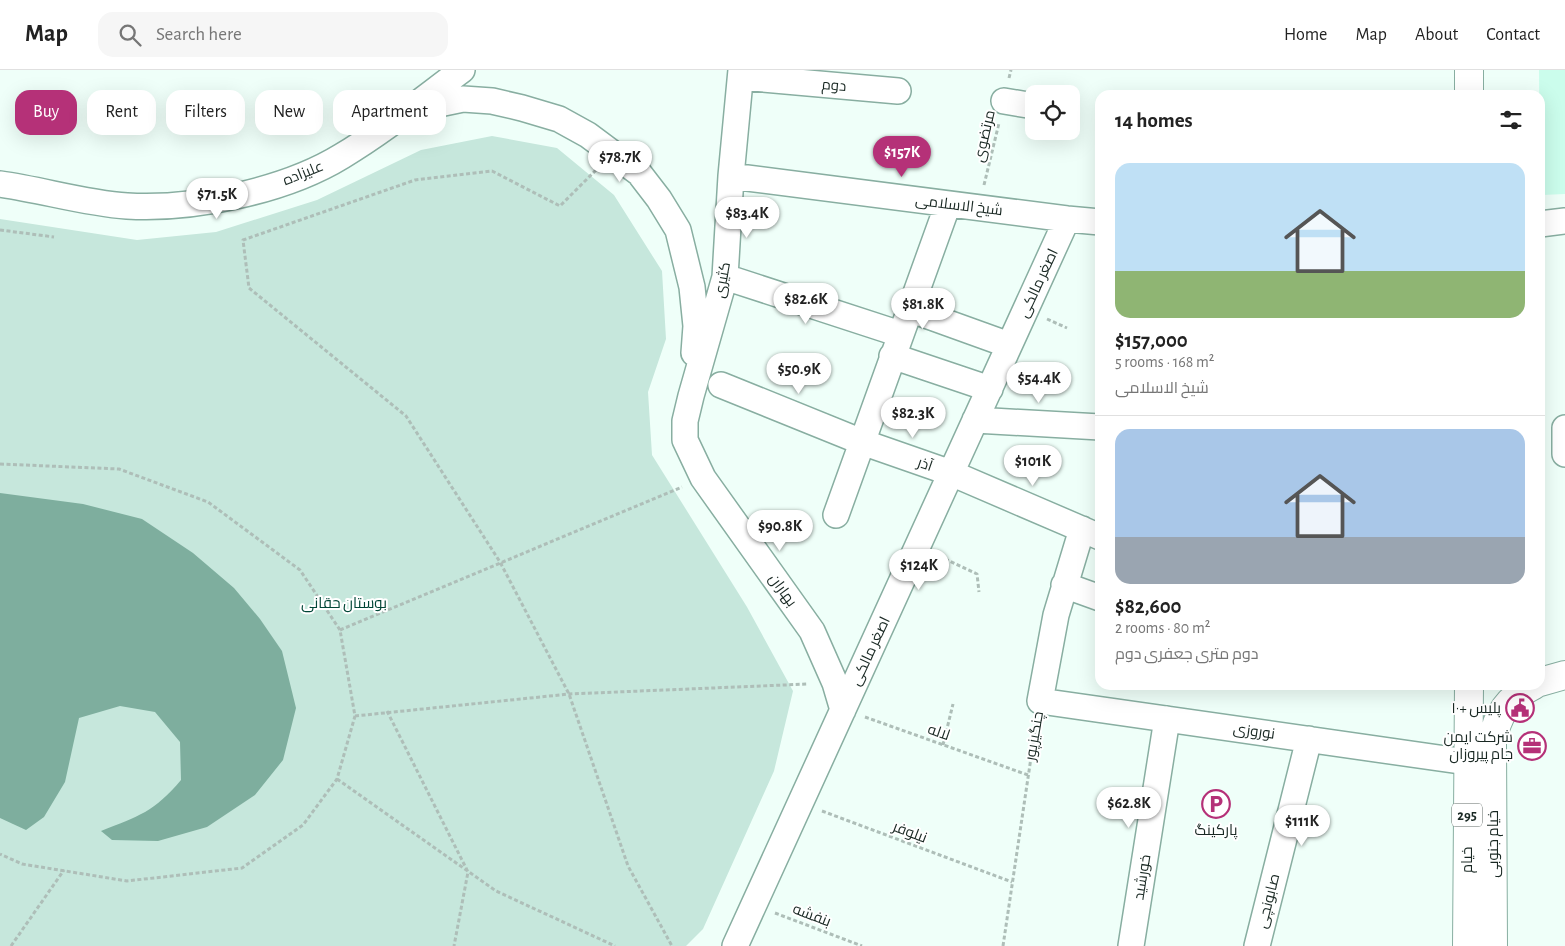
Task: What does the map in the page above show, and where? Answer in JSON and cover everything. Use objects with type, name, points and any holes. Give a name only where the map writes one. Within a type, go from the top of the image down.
[{"type":"main road","points":[[1469,70],[1469,90]]},
{"type":"main road","points":[[1545,667],[1565,671]]},
{"type":"main road","points":[[1545,681],[1565,675]]},
{"type":"main road","name":"خیام","points":[[1467,946],[1469,690]]},
{"type":"main road","name":"خیام جنوبی","points":[[1493,946],[1492,742],[1495,724],[1506,705],[1524,690]]},
{"type":"street","name":"علیزاده","points":[[435,90],[462,70]]},
{"type":"street","name":"دوم","points":[[741,74],[898,91]]},
{"type":"street","name":"کثیری","points":[[691,396],[725,277],[731,176],[741,74]]},
{"type":"street","points":[[446,103],[463,99],[492,101],[559,119],[588,135],[639,173],[660,199],[678,230],[692,287],[696,326],[691,396]]},
{"type":"street","points":[[1004,101],[1025,104]]},
{"type":"street","name":"علیزاده","points":[[0,184],[92,202],[129,206],[197,204],[256,190],[295,178],[341,157],[372,135]]},
{"type":"street","name":"شیخ الاسلامی","points":[[731,176],[1067,220],[1095,222]]},
{"type":"street","points":[[836,515],[948,204]]},
{"type":"street","name":"اصغر مالکی","points":[[735,946],[1067,220]]},
{"type":"street","points":[[1545,223],[1565,221]]},
{"type":"street","points":[[725,277],[896,345],[990,389]]},
{"type":"street","points":[[910,309],[1009,345]]},
{"type":"street","name":"آذر","points":[[721,385],[862,442],[951,474],[1091,533]]},
{"type":"street","name":"بهاران","points":[[691,396],[686,421],[685,440],[703,478],[812,631],[836,683],[843,710]]},
{"type":"street","points":[[975,420],[1095,427]]},
{"type":"street","points":[[1564,454],[1565,428]]},
{"type":"street","name":"چنگیزپور","points":[[1040,701],[1056,615],[1064,585],[1091,533]]},
{"type":"street","points":[[1064,585],[1095,596]]},
{"type":"street","name":"نوروزی","points":[[1040,701],[1467,762]]},
{"type":"street","name":"خورشید","points":[[1131,946],[1167,719]]},
{"type":"street","name":"صابونچی","points":[[1257,946],[1308,739]]},
{"type":"path","name":"مرتضوی","points":[[978,208],[1011,70]]},
{"type":"path","points":[[614,153],[560,206],[492,171],[416,180],[243,240],[249,288],[406,416],[500,562],[569,694],[628,866],[672,946]]},
{"type":"path","points":[[0,230],[54,237]]},
{"type":"path","points":[[0,464],[119,469],[208,502],[300,570],[340,630],[355,716],[337,779],[303,825],[242,868],[128,881],[22,864],[0,854]]},
{"type":"path","points":[[340,630],[703,478]]},
{"type":"path","points":[[918,545],[977,574],[979,592]]},
{"type":"path","points":[[355,716],[387,711],[569,694],[836,683]]},
{"type":"path","name":"چنگیزپور","points":[[1003,946],[1040,701]]},
{"type":"path","points":[[943,745],[953,704]]},
{"type":"path","name":"لاله","points":[[843,710],[1028,775]]},
{"type":"path","points":[[387,711],[468,872],[454,946]]},
{"type":"path","points":[[337,779],[496,892],[615,946]]},
{"type":"path","name":"نیلوفر","points":[[800,802],[1012,882]]},
{"type":"path","points":[[10,946],[64,870]]},
{"type":"path","name":"بنفشه","points":[[754,905],[862,946]]},
{"type":"shaded area","points":[[1539,70],[1565,70],[1565,194],[1545,195],[1545,90],[1539,90]]},
{"type":"shaded area","points":[[0,493],[83,504],[142,519],[193,553],[234,588],[260,619],[282,651],[296,708],[283,760],[255,795],[207,827],[158,841],[112,840],[101,831],[145,812],[171,791],[181,780],[180,742],[155,712],[120,706],[79,718],[65,782],[44,817],[26,830],[0,818]]},
{"type":"green space","name":"بوستان حقانی","points":[[492,136],[557,148],[614,195],[662,271],[666,339],[648,392],[652,455],[747,607],[793,691],[774,771],[703,929],[686,946],[0,946],[0,219],[137,240],[216,232],[317,200],[421,150]]},
{"type":"place","name":"پلیس +۱۰","points":[[1520,708]]},
{"type":"place","name":"شرکت ایمن جام پیروزان","points":[[1532,746]]},
{"type":"place","name":"پارکینگ","points":[[1216,804]]}]
